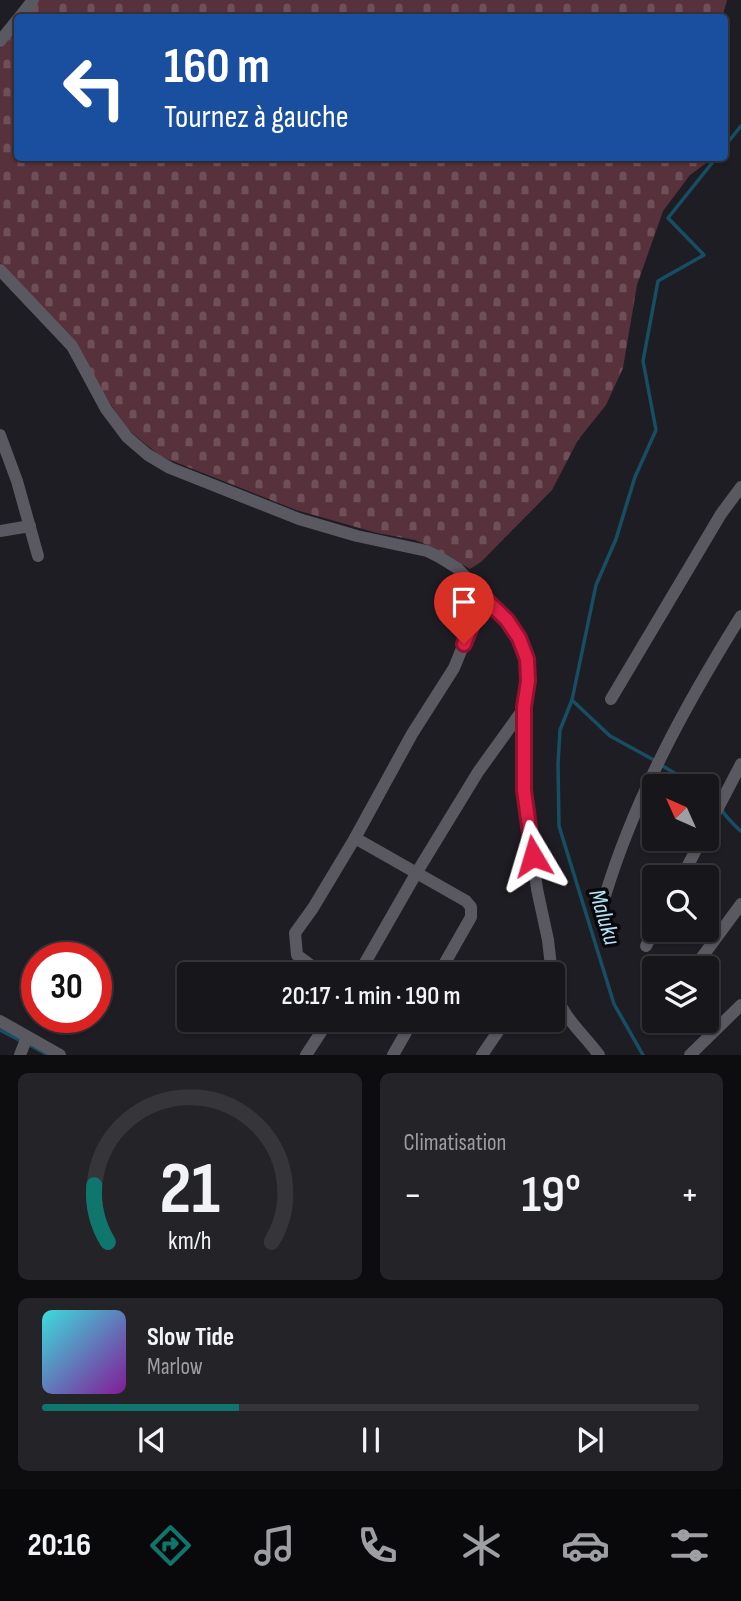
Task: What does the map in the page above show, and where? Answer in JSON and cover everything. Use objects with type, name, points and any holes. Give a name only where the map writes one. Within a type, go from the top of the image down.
[{"type":"street","points":[[21,14],[33,0]]},
{"type":"street","points":[[0,41],[14,23]]},
{"type":"street","points":[[0,270],[72,346],[106,409],[127,437],[148,455],[170,468],[291,516],[358,536],[427,551],[457,568],[507,620],[519,638],[527,659],[524,790],[537,889],[551,962]]},
{"type":"street","points":[[0,435],[37,556]]},
{"type":"street","points":[[611,699],[721,514],[741,487]]},
{"type":"street","points":[[0,531],[30,526]]},
{"type":"street","points":[[307,962],[297,954],[295,933],[355,838],[412,734],[454,668],[483,597]]},
{"type":"street","points":[[605,896],[620,849],[676,725],[741,616]]},
{"type":"street","points":[[365,962],[478,772],[524,707]]},
{"type":"street","points":[[719,806],[741,764]]},
{"type":"street","points":[[355,838],[466,901],[471,907],[471,917],[445,962]]},
{"type":"street","points":[[703,956],[741,904]]},
{"type":"street","points":[[646,946],[648,942]]},
{"type":"street","points":[[690,1055],[741,1005]]},
{"type":"street","points":[[565,1013],[599,1055]]},
{"type":"street","points":[[0,1021],[60,1055]]},
{"type":"street","points":[[306,1055],[321,1032]]},
{"type":"street","points":[[393,1055],[406,1032]]},
{"type":"street","points":[[482,1055],[498,1032]]},
{"type":"street","points":[[21,1054],[27,1037]]},
{"type":"green space","points":[[38,0],[727,0],[723,14],[27,14]]},
{"type":"green space","points":[[14,29],[14,161],[709,161],[690,175],[663,211],[637,285],[623,368],[606,405],[578,440],[552,490],[481,562],[470,569],[415,540],[377,533],[296,510],[160,456],[126,428],[56,321],[0,263],[0,48]]},
{"type":"waterway","points":[[728,142],[741,126]]},
{"type":"waterway","name":"Maluku","points":[[643,1055],[614,1004],[559,826],[560,730],[572,700],[596,585],[616,539],[635,477],[656,430],[643,361],[658,281],[704,255],[668,218],[714,161]]},
{"type":"waterway","points":[[572,700],[610,736],[654,760]]},
{"type":"waterway","points":[[661,765],[676,774]]},
{"type":"waterway","points":[[719,807],[741,831]]},
{"type":"waterway","points":[[0,1030],[21,1041]]},
{"type":"waterway","points":[[28,1044],[48,1055]]},
{"type":"route","points":[[464,644],[483,597],[507,620],[519,638],[527,659],[524,790],[533,856]]}]
